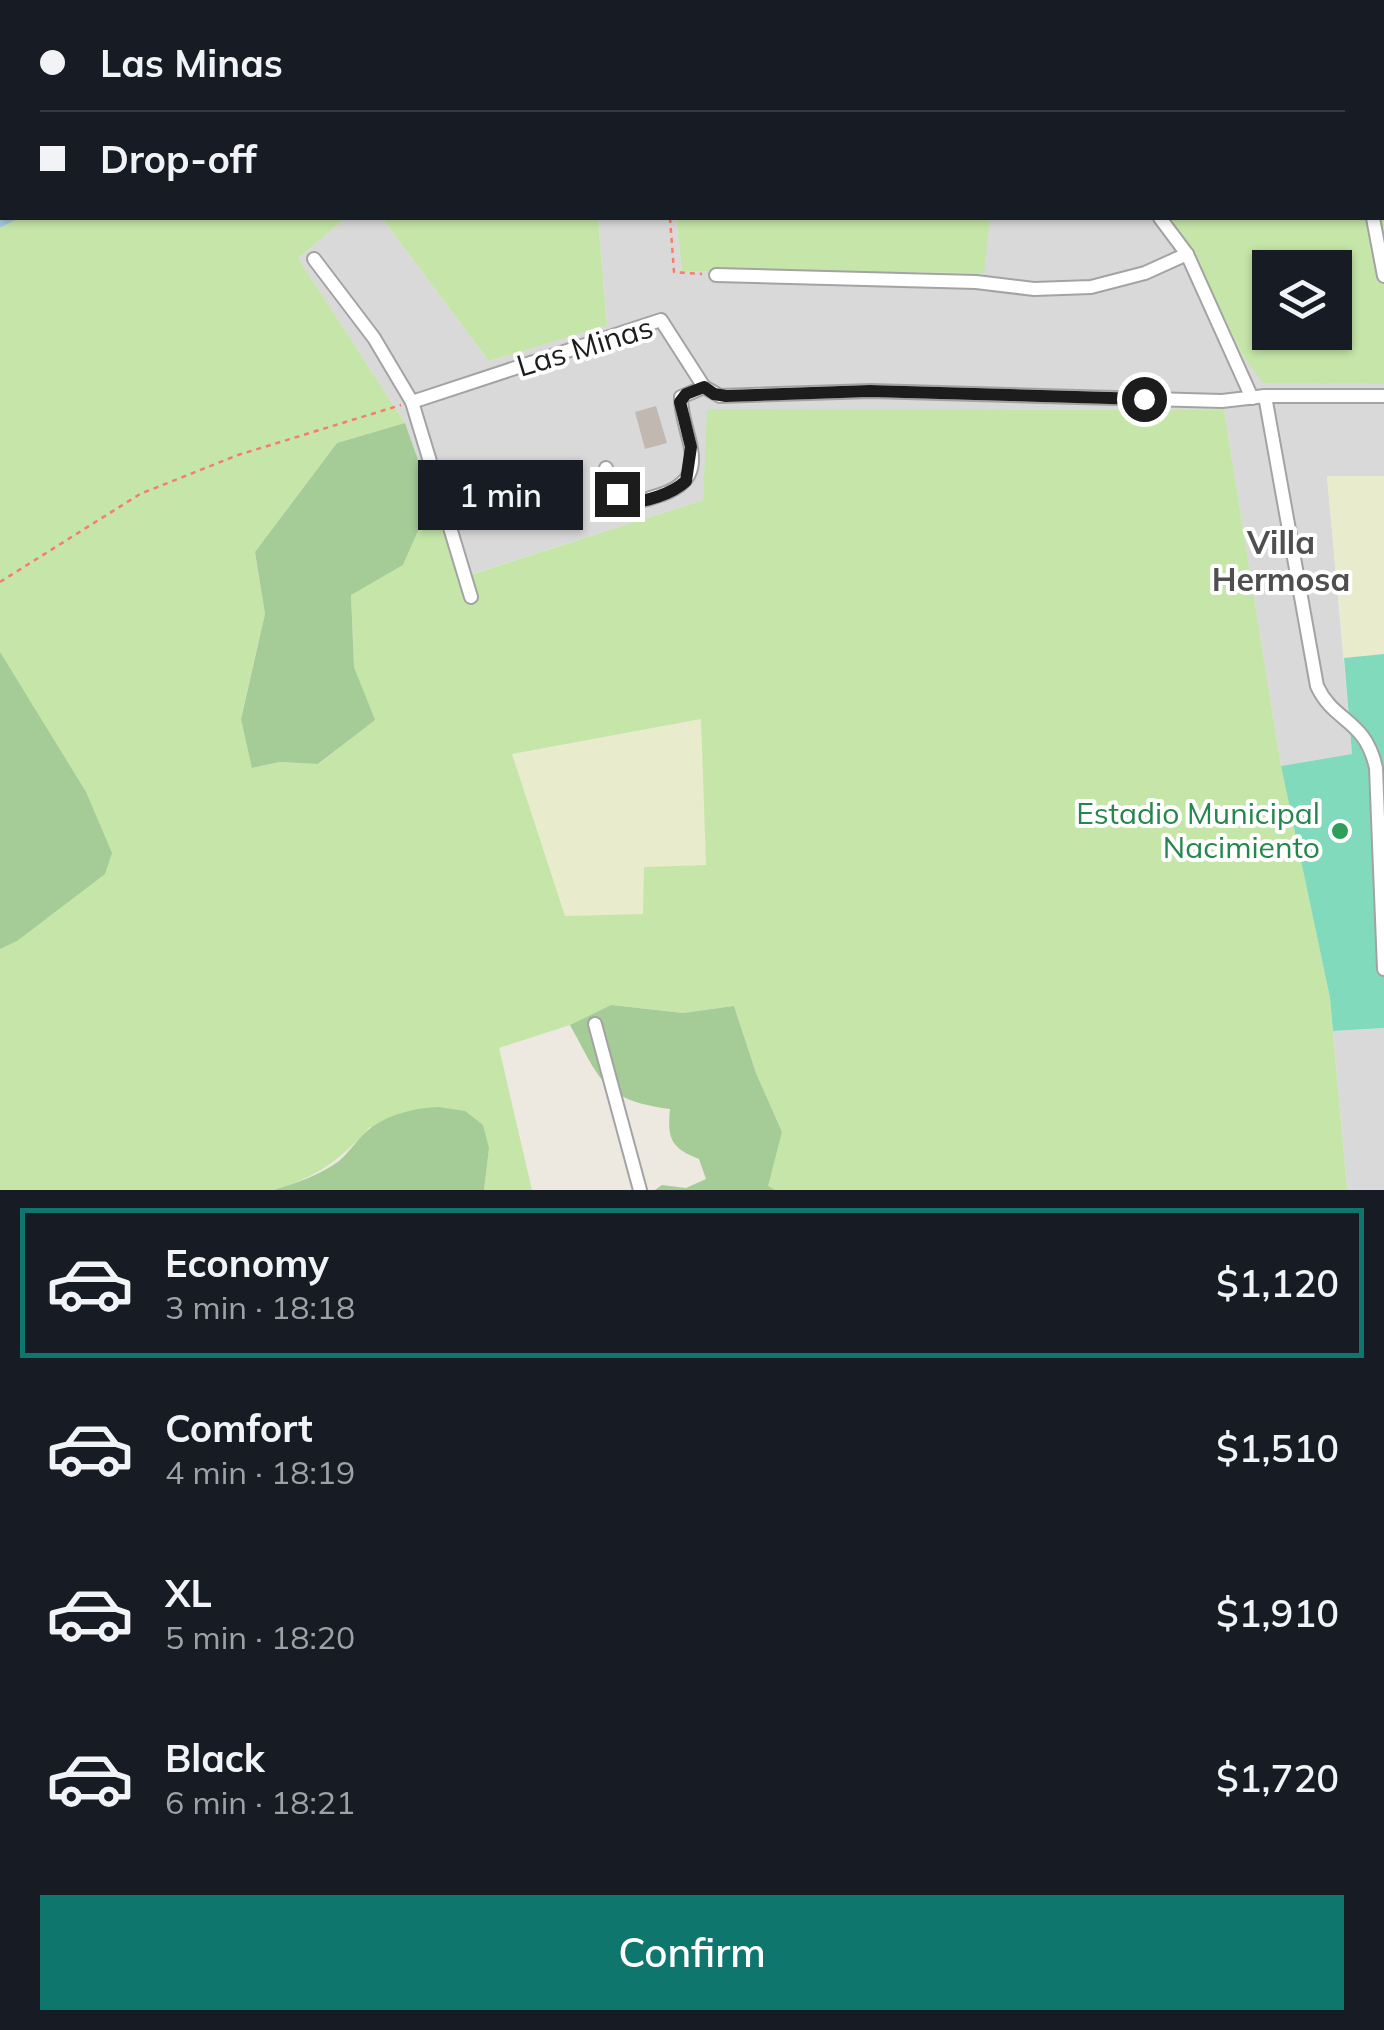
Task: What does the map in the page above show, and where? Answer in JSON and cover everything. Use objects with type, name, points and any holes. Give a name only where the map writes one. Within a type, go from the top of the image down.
[{"type":"street","points":[[1162,220],[1187,254],[1259,397],[1317,686],[1324,700],[1354,724],[1370,744],[1384,969]]},
{"type":"street","points":[[1373,220],[1384,276]]},
{"type":"street","points":[[716,275],[976,282],[1034,289],[1090,287],[1144,272],[1187,254]]},
{"type":"street","points":[[314,259],[374,338],[412,402],[471,597]]},
{"type":"street","name":"Las Minas","points":[[412,402],[659,320],[665,322],[704,387]]},
{"type":"street","points":[[606,468],[617,494],[625,502],[639,502],[682,486],[690,475],[692,461],[681,397],[704,387],[726,396],[870,391],[1222,401],[1384,396]]},
{"type":"street","points":[[595,1024],[640,1190]]},
{"type":"path","points":[[670,220],[674,272],[716,275]]},
{"type":"path","points":[[0,582],[140,494],[238,455],[412,402]]},
{"type":"shaded area","points":[[344,220],[383,220],[489,361],[607,324],[598,220],[676,220],[682,271],[983,273],[990,220],[1150,220],[1194,255],[1243,356],[1263,382],[1384,384],[1384,476],[1327,476],[1352,754],[1281,766],[1224,410],[708,409],[703,500],[459,578],[405,423],[298,258]]},
{"type":"shaded area","points":[[1384,1028],[1384,1190],[1347,1190],[1333,1031]]},
{"type":"green space","points":[[15,220],[344,220],[298,258],[405,423],[337,443],[255,552],[265,614],[241,718],[253,768],[280,762],[319,764],[374,720],[354,667],[351,594],[403,565],[432,499],[460,578],[703,500],[707,409],[1224,410],[1281,766],[1330,998],[1347,1190],[775,1190],[767,1187],[782,1132],[756,1073],[734,1006],[683,1013],[611,1005],[570,1025],[499,1048],[532,1190],[484,1190],[489,1148],[370,1127],[327,1166],[274,1190],[0,1190],[0,228]],"holes":[[[701,719],[706,865],[644,867],[643,914],[565,916],[512,754]]]},
{"type":"green space","points":[[383,220],[598,220],[607,325],[489,361]]},
{"type":"green space","points":[[676,220],[990,220],[984,273],[682,271]]},
{"type":"green space","points":[[1150,220],[1384,220],[1384,384],[1263,383],[1243,356],[1194,255]]},
{"type":"green space","points":[[405,423],[432,499],[403,565],[351,595],[354,667],[375,720],[318,764],[280,762],[252,768],[241,719],[265,614],[255,552],[337,443]]},
{"type":"green space","points":[[1327,476],[1384,476],[1384,654],[1344,658]]},
{"type":"green space","points":[[0,652],[86,792],[112,853],[105,874],[17,941],[0,949]]},
{"type":"green space","name":"Estadio Municipal Nacimiento","points":[[1384,654],[1384,1028],[1333,1031],[1330,998],[1281,766],[1352,754],[1344,658]]},
{"type":"green space","points":[[701,719],[706,865],[643,914],[565,916],[512,754]]},
{"type":"green space","points":[[611,1005],[683,1013],[734,1006],[756,1073],[782,1132],[768,1186],[775,1190],[655,1190],[662,1185],[686,1188],[706,1179],[699,1159],[682,1151],[673,1141],[670,1109],[617,1093],[606,1085],[580,1044],[570,1025]]},
{"type":"green space","points":[[439,1107],[465,1111],[483,1125],[489,1148],[484,1190],[274,1190],[332,1166],[367,1131],[388,1118]]},
{"type":"building","points":[[656,406],[667,443],[645,449],[635,412]]},
{"type":"place","name":"Estadio Municipal Nacimiento","points":[[1340,831]]},
{"type":"district","name":"Villa Hermosa","points":[[1281,562]]},
{"type":"route","points":[[617,494],[625,502],[639,502],[682,486],[690,475],[692,461],[681,397],[704,387],[726,396],[870,391],[1144,399]]}]
